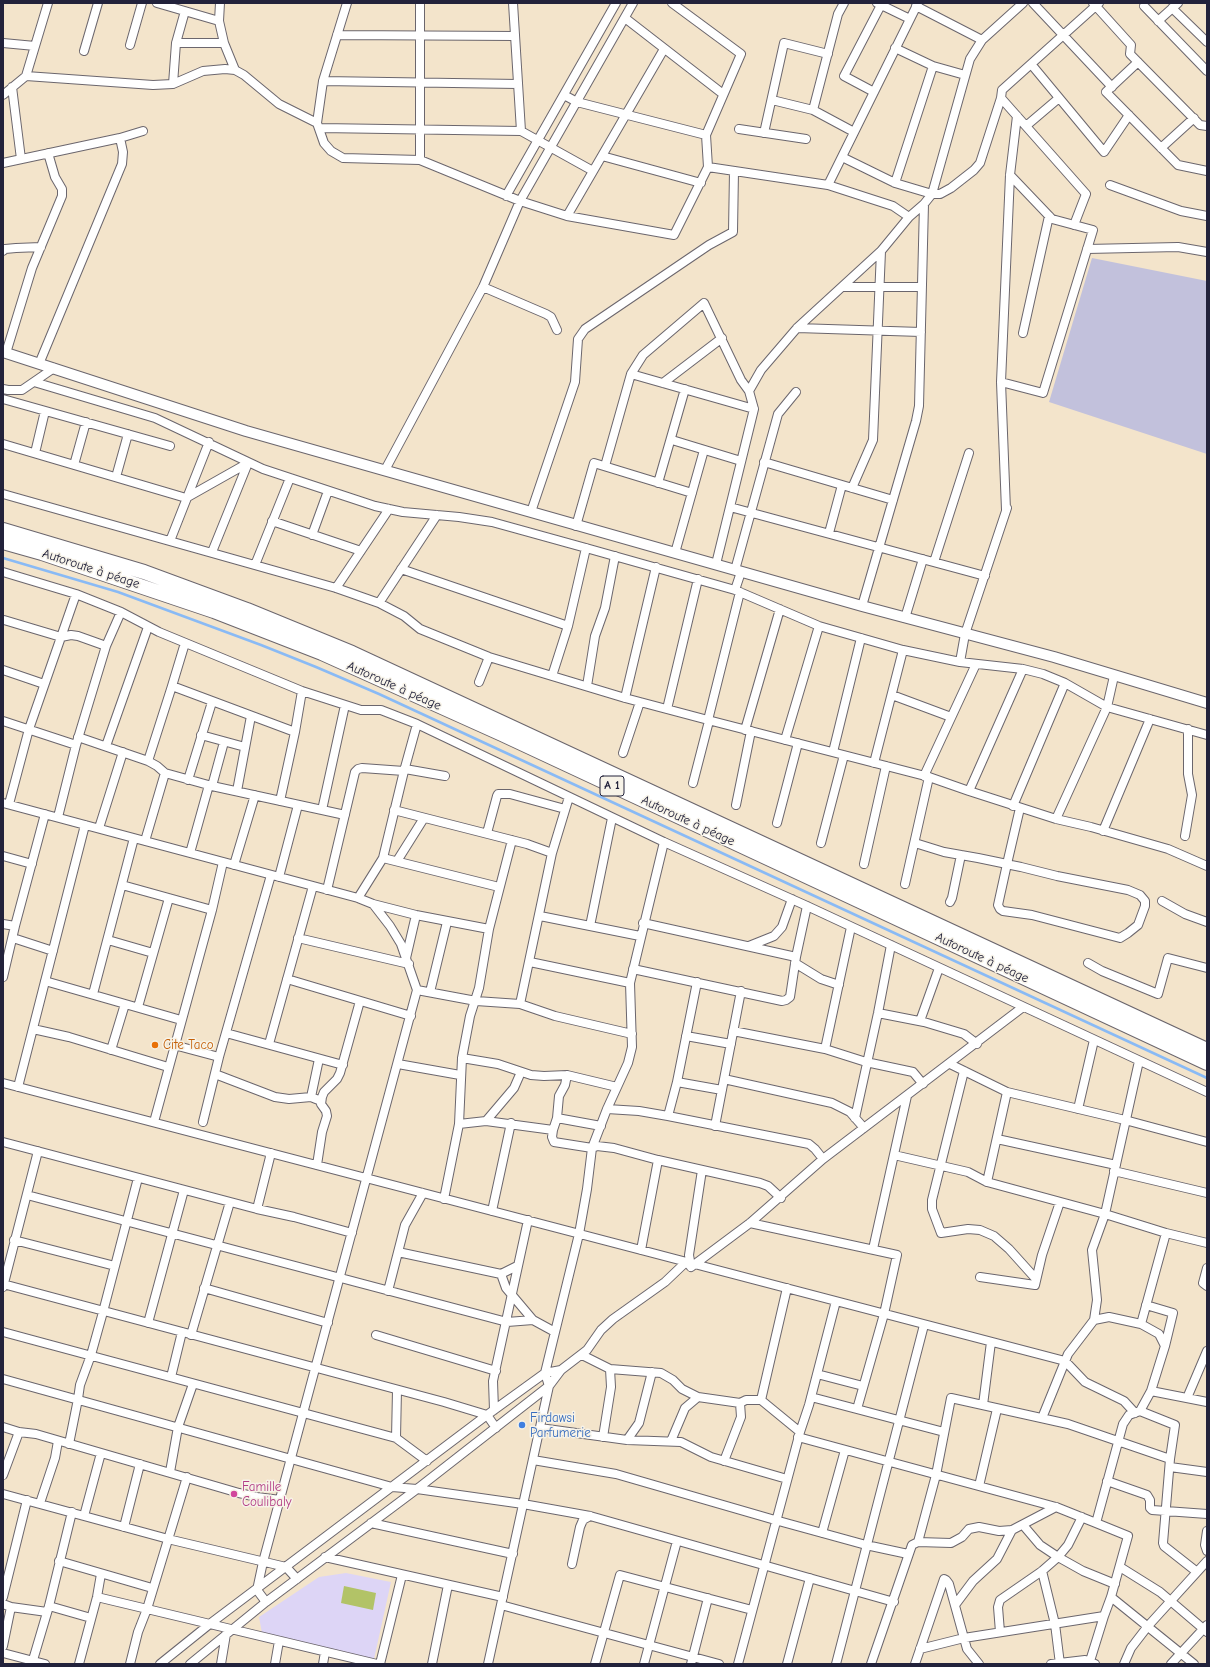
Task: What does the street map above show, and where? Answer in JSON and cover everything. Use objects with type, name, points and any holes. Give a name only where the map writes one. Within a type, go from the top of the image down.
[{"type":"highway","name":"A 1","points":[[3,530],[144,572],[247,610],[352,653],[1207,1050]]},
{"type":"highway","name":"Autoroute à péage","points":[[3,542],[57,558],[207,608],[322,654],[509,738],[1207,1063]]},
{"type":"street","points":[[3,95],[26,76],[48,3]]},
{"type":"street","points":[[84,51],[98,3]]},
{"type":"street","points":[[130,45],[142,3]]},
{"type":"street","points":[[157,3],[218,21]]},
{"type":"street","points":[[220,3],[218,21],[224,43],[235,70]]},
{"type":"street","points":[[347,3],[323,81],[318,125],[324,143],[331,151],[343,158],[420,160],[520,202],[567,216],[674,235],[708,167],[706,135],[741,54],[672,3]]},
{"type":"street","points":[[420,3],[420,160]]},
{"type":"street","points":[[513,3],[521,131]]},
{"type":"street","points":[[506,196],[616,3]]},
{"type":"street","points":[[385,470],[483,287],[520,202],[633,3]]},
{"type":"street","points":[[813,110],[838,14],[844,3]]},
{"type":"street","points":[[749,391],[762,370],[797,328],[843,287],[880,251],[909,217],[924,204],[932,194],[970,60],[982,40],[1022,3]]},
{"type":"street","points":[[1033,3],[1112,87]]},
{"type":"street","points":[[874,92],[844,76],[879,4],[910,19]]},
{"type":"street","points":[[842,157],[895,183],[932,194],[940,194],[951,188],[974,170],[980,163],[1001,98],[1002,90],[1096,4],[1131,45],[1130,54],[1200,125],[1207,126]]},
{"type":"street","points":[[828,185],[917,5],[982,40]]},
{"type":"street","points":[[1144,6],[1207,71]]},
{"type":"street","points":[[1158,21],[1175,6],[1207,42]]},
{"type":"street","points":[[174,84],[176,43],[185,11]]},
{"type":"street","points":[[625,18],[724,94]]},
{"type":"street","points":[[337,35],[515,36]]},
{"type":"street","points":[[3,43],[35,46]]},
{"type":"street","points":[[176,43],[224,43]]},
{"type":"street","points":[[764,133],[784,43],[828,54]]},
{"type":"street","points":[[895,48],[933,66],[965,75]]},
{"type":"street","points":[[567,216],[664,49]]},
{"type":"street","points":[[1138,62],[1106,92],[1178,165],[1207,171]]},
{"type":"street","points":[[1031,64],[1104,152],[1129,115]]},
{"type":"street","points":[[895,183],[933,66]]},
{"type":"street","points":[[26,76],[153,85],[174,84],[203,71],[225,68],[235,70],[244,75],[280,104],[318,125],[521,131],[594,171]]},
{"type":"street","points":[[323,81],[518,84]]},
{"type":"street","points":[[12,87],[21,159]]},
{"type":"street","points":[[564,95],[577,102],[706,135]]},
{"type":"street","points":[[1001,98],[1086,194],[1074,225]]},
{"type":"street","points":[[1026,126],[1059,98]]},
{"type":"street","points":[[772,100],[813,110],[854,132]]},
{"type":"street","points":[[960,662],[965,634],[1006,509],[1001,382],[1010,175],[1017,116]]},
{"type":"street","points":[[1161,148],[1194,118]]},
{"type":"street","points":[[739,129],[806,139]]},
{"type":"street","points":[[3,163],[120,138],[142,131]]},
{"type":"street","points":[[39,364],[122,164],[123,152],[120,138]]},
{"type":"street","points":[[48,153],[55,177],[62,189],[62,196],[32,268],[4,352],[246,431],[576,526],[862,606],[1054,657],[1207,703]]},
{"type":"street","points":[[602,156],[701,183]]},
{"type":"street","points":[[708,167],[828,185],[893,206],[909,217]]},
{"type":"street","points":[[531,512],[575,382],[578,339],[585,329],[709,245],[733,232],[734,171]]},
{"type":"street","points":[[1001,382],[1043,394],[1093,230],[1052,219],[1010,175]]},
{"type":"street","points":[[1110,185],[1181,210],[1207,216]]},
{"type":"street","points":[[862,606],[916,421],[919,406],[924,204]]},
{"type":"street","points":[[1023,333],[1049,216]]},
{"type":"street","points":[[3,252],[5,249],[41,247]]},
{"type":"street","points":[[1087,249],[1178,247],[1207,252]]},
{"type":"street","points":[[852,488],[873,440],[880,251]]},
{"type":"street","points":[[483,287],[546,314],[551,317],[557,330]]},
{"type":"street","points":[[843,287],[922,287]]},
{"type":"street","points":[[605,466],[631,374],[643,355],[704,303],[741,380],[749,391],[754,409],[716,564]]},
{"type":"street","points":[[797,328],[921,332]]},
{"type":"street","points":[[663,383],[722,338]]},
{"type":"street","points":[[3,389],[22,390],[54,368]]},
{"type":"street","points":[[631,374],[754,409]]},
{"type":"street","points":[[34,382],[155,418],[209,442],[248,463],[375,506],[492,522],[656,567],[738,591],[819,626],[904,650],[960,662],[1023,669],[1043,674],[1065,683],[1107,707],[1207,735]]},
{"type":"street","points":[[658,483],[686,389]]},
{"type":"street","points":[[693,783],[738,591],[738,571],[750,512],[778,414],[796,392]]},
{"type":"street","points":[[3,399],[170,446]]},
{"type":"street","points":[[35,453],[45,411]]},
{"type":"street","points":[[74,465],[86,422]]},
{"type":"street","points":[[116,477],[128,434]]},
{"type":"street","points":[[672,440],[742,461]]},
{"type":"street","points":[[170,541],[209,442]]},
{"type":"street","points":[[3,444],[186,498],[248,463]]},
{"type":"street","points":[[675,553],[704,450]]},
{"type":"street","points":[[934,562],[969,453]]},
{"type":"street","points":[[764,462],[893,500]]},
{"type":"street","points":[[212,552],[248,463]]},
{"type":"street","points":[[576,526],[594,463],[692,494]]},
{"type":"street","points":[[255,565],[290,478]]},
{"type":"street","points":[[829,533],[842,485]]},
{"type":"street","points":[[312,535],[328,491]]},
{"type":"street","points":[[3,494],[336,588],[379,603],[404,616],[420,629],[489,657],[625,698],[708,721],[927,776],[1016,807],[1168,849],[1207,866]]},
{"type":"street","points":[[730,507],[985,576]]},
{"type":"street","points":[[336,588],[389,509]]},
{"type":"street","points":[[379,603],[437,515]]},
{"type":"street","points":[[272,521],[361,551]]},
{"type":"street","points":[[552,676],[568,626],[586,548]]},
{"type":"street","points":[[587,686],[595,636],[604,608],[615,556]]},
{"type":"street","points":[[905,618],[923,559]]},
{"type":"street","points":[[625,698],[656,567]]},
{"type":"street","points":[[400,569],[568,626]]},
{"type":"street","points":[[3,572],[76,594],[121,612],[148,627],[185,643],[302,691],[361,710],[381,710],[417,724],[612,818],[792,899],[1023,1008],[1207,1092]]},
{"type":"street","points":[[667,709],[698,579]]},
{"type":"street","points":[[76,594],[44,684],[6,803],[358,898],[373,904],[447,922],[489,929]]},
{"type":"street","points":[[736,805],[748,731],[780,609]]},
{"type":"street","points":[[58,817],[77,741],[106,646],[121,612]]},
{"type":"street","points":[[3,620],[61,637],[71,635],[78,636],[106,646]]},
{"type":"street","points":[[785,740],[819,626]]},
{"type":"street","points":[[106,746],[148,627]]},
{"type":"street","points":[[833,752],[861,638]]},
{"type":"street","points":[[148,761],[185,643]]},
{"type":"street","points":[[874,763],[904,650]]},
{"type":"street","points":[[479,682],[489,657]]},
{"type":"street","points":[[905,884],[927,776],[951,717],[976,664]]},
{"type":"street","points":[[969,791],[1023,669]]},
{"type":"street","points":[[3,670],[44,684]]},
{"type":"street","points":[[1056,819],[1107,707],[1114,676]]},
{"type":"street","points":[[914,843],[944,852],[1007,864],[1128,890],[1140,895],[1145,901],[1145,906],[1138,925],[1120,938],[1032,915],[1003,911],[998,905],[1007,864],[1016,807],[1065,683]]},
{"type":"street","points":[[172,686],[295,732]]},
{"type":"street","points":[[280,801],[302,691]]},
{"type":"street","points":[[892,695],[951,717]]},
{"type":"street","points":[[188,780],[212,702]]},
{"type":"street","points":[[623,753],[640,702]]},
{"type":"street","points":[[322,810],[345,705]]},
{"type":"street","points":[[237,791],[251,716]]},
{"type":"street","points":[[1103,831],[1150,719]]},
{"type":"street","points":[[3,721],[77,741],[106,746],[148,761],[165,773],[188,780],[344,815]]},
{"type":"street","points":[[358,898],[383,858],[404,770],[417,724]]},
{"type":"street","points":[[1185,836],[1192,795],[1188,774],[1188,729]]},
{"type":"street","points":[[201,736],[245,748]]},
{"type":"street","points":[[190,853],[224,742]]},
{"type":"street","points":[[777,823],[798,743]]},
{"type":"street","points":[[99,828],[123,752]]},
{"type":"street","points":[[821,843],[844,755]]},
{"type":"street","points":[[864,864],[886,766]]},
{"type":"street","points":[[327,890],[353,778],[358,769],[368,768],[404,770],[445,776]]},
{"type":"street","points":[[145,841],[165,773]]},
{"type":"street","points":[[487,834],[496,796],[498,794],[510,794],[565,810]]},
{"type":"street","points":[[234,865],[255,795]]},
{"type":"street","points":[[520,1004],[540,916],[552,853],[569,797]]},
{"type":"street","points":[[280,877],[298,805]]},
{"type":"street","points":[[394,810],[512,840],[552,853]]},
{"type":"street","points":[[3,973],[45,814]]},
{"type":"street","points":[[397,861],[424,818]]},
{"type":"street","points":[[590,926],[612,818]]},
{"type":"street","points":[[18,1087],[85,825]]},
{"type":"street","points":[[94,994],[134,838]]},
{"type":"street","points":[[444,1199],[459,1124],[460,1075],[462,1058],[470,1016],[476,1001],[489,929],[512,840]]},
{"type":"street","points":[[488,1664],[549,1386],[545,1373],[579,1234],[592,1148],[607,1109],[628,1063],[632,1046],[630,983],[643,923],[664,842]]},
{"type":"street","points":[[950,902],[961,855]]},
{"type":"street","points":[[3,856],[32,864]]},
{"type":"street","points":[[383,858],[499,887]]},
{"type":"street","points":[[154,1122],[212,910],[223,862]]},
{"type":"street","points":[[202,1122],[271,875]]},
{"type":"street","points":[[122,885],[212,910]]},
{"type":"street","points":[[269,1044],[312,886]]},
{"type":"street","points":[[138,1007],[169,898]]},
{"type":"street","points":[[748,946],[774,936],[782,927],[792,899]]},
{"type":"street","points":[[1162,901],[1185,914],[1207,922]]},
{"type":"street","points":[[256,1590],[417,990],[408,961],[390,926],[373,904]]},
{"type":"street","points":[[634,969],[782,1001],[786,1000],[790,997],[807,906]]},
{"type":"street","points":[[408,961],[416,915]]},
{"type":"street","points":[[540,916],[640,936]]},
{"type":"street","points":[[430,992],[447,922]]},
{"type":"street","points":[[643,923],[748,946],[796,960],[821,979],[839,985]]},
{"type":"street","points":[[3,924],[15,926]]},
{"type":"street","points":[[825,1049],[851,927]]},
{"type":"street","points":[[13,938],[53,951]]},
{"type":"street","points":[[298,938],[408,961]]},
{"type":"street","points":[[108,940],[153,953]]},
{"type":"street","points":[[855,1118],[891,945]]},
{"type":"street","points":[[1088,963],[1102,971],[1158,994],[1168,958],[1207,968]]},
{"type":"street","points":[[530,962],[630,983]]},
{"type":"street","points":[[920,1021],[939,968]]},
{"type":"street","points":[[287,979],[411,1016]]},
{"type":"street","points":[[45,981],[181,1020]]},
{"type":"street","points":[[668,1116],[677,1082],[697,982]]},
{"type":"street","points":[[417,990],[476,1001],[520,1004],[570,1020],[632,1034]]},
{"type":"street","points":[[715,1126],[741,991]]},
{"type":"street","points":[[317,1165],[322,1132],[327,1116],[321,1101],[324,1092],[337,1079],[343,1065],[360,1001]]},
{"type":"street","points":[[111,1050],[125,1004]]},
{"type":"street","points":[[190,1664],[266,1602],[496,1428],[549,1386],[561,1370],[587,1350],[601,1330],[613,1318],[750,1223],[781,1198],[823,1159],[1023,1008]]},
{"type":"street","points":[[878,1013],[920,1021],[964,1034],[977,1044]]},
{"type":"street","points":[[33,1029],[168,1067]]},
{"type":"street","points":[[733,1031],[825,1049],[866,1062],[913,1072],[923,1084]]},
{"type":"street","points":[[226,1032],[343,1065]]},
{"type":"street","points":[[686,1036],[731,1044]]},
{"type":"street","points":[[1078,1108],[1094,1040]]},
{"type":"street","points":[[174,1045],[219,1057]]},
{"type":"street","points":[[462,1058],[498,1064],[538,1076],[566,1075],[617,1087]]},
{"type":"street","points":[[311,1097],[319,1059]]},
{"type":"street","points":[[1042,1418],[1068,1354],[1094,1320],[1097,1300],[1092,1250],[1105,1214],[1139,1061]]},
{"type":"street","points":[[398,1064],[460,1075]]},
{"type":"street","points":[[950,1064],[1007,1092],[1078,1108],[1207,1142]]},
{"type":"street","points":[[964,1071],[932,1200],[932,1209],[941,1233],[968,1229],[980,1230],[994,1236],[1009,1249],[1036,1279]]},
{"type":"street","points":[[486,1121],[514,1088],[521,1072]]},
{"type":"street","points":[[215,1074],[288,1100],[311,1097],[321,1101]]},
{"type":"street","points":[[566,1075],[565,1085],[559,1096],[557,1118],[552,1137],[554,1142],[592,1148],[597,1146],[614,1148],[658,1160],[760,1182],[768,1186],[781,1198]]},
{"type":"street","points":[[724,1079],[832,1102],[844,1107],[864,1128]]},
{"type":"street","points":[[677,1082],[722,1090]]},
{"type":"street","points":[[3,1083],[1065,1361],[1085,1382],[1124,1401],[1138,1412],[1175,1425],[1163,1539],[1164,1546],[1197,1572]]},
{"type":"street","points":[[987,1182],[1007,1092]]},
{"type":"street","points":[[873,1249],[907,1096]]},
{"type":"street","points":[[607,1109],[639,1111],[668,1116],[808,1144],[815,1149],[823,1159]]},
{"type":"street","points":[[557,1118],[601,1126]]},
{"type":"street","points":[[459,1124],[486,1121],[553,1130]]},
{"type":"street","points":[[492,1211],[511,1124]]},
{"type":"street","points":[[997,1139],[1115,1168],[1207,1193]]},
{"type":"street","points":[[3,1142],[352,1233]]},
{"type":"street","points":[[38,1150],[3,1285],[487,1415],[496,1428]]},
{"type":"street","points":[[256,1209],[271,1153]]},
{"type":"street","points":[[894,1155],[968,1172],[987,1182],[1105,1214],[1166,1233],[1207,1243]]},
{"type":"street","points":[[641,1250],[658,1160]]},
{"type":"street","points":[[691,1264],[689,1255],[702,1170]]},
{"type":"street","points":[[68,1444],[80,1385],[116,1266],[138,1178]]},
{"type":"street","points":[[148,1323],[184,1190]]},
{"type":"street","points":[[388,1291],[406,1225],[423,1193]]},
{"type":"street","points":[[27,1195],[507,1322],[533,1320]]},
{"type":"street","points":[[191,1335],[230,1202]]},
{"type":"street","points":[[980,1278],[1035,1285],[1060,1202]]},
{"type":"street","points":[[494,1410],[493,1381],[528,1220]]},
{"type":"street","points":[[750,1223],[897,1255],[884,1314],[857,1409]]},
{"type":"street","points":[[1141,1324],[1166,1233]]},
{"type":"street","points":[[14,1240],[116,1266]]},
{"type":"street","points":[[398,1252],[501,1274],[517,1266]]},
{"type":"street","points":[[1207,1268],[1203,1283],[1207,1286]]},
{"type":"street","points":[[501,1274],[506,1288],[533,1320],[555,1332]]},
{"type":"street","points":[[204,1288],[328,1323]]},
{"type":"street","points":[[761,1400],[787,1288]]},
{"type":"street","points":[[738,1664],[786,1479],[811,1397],[836,1301]]},
{"type":"street","points":[[1096,1523],[1123,1424],[1129,1415],[1138,1412],[1151,1391],[1165,1346],[1173,1313],[1146,1305]]},
{"type":"street","points":[[1094,1320],[1109,1317],[1141,1324],[1159,1334],[1165,1346]]},
{"type":"street","points":[[836,1664],[924,1324]]},
{"type":"street","points":[[3,1332],[396,1438],[427,1460]]},
{"type":"street","points":[[171,1377],[182,1332]]},
{"type":"street","points":[[376,1335],[496,1371]]},
{"type":"street","points":[[983,1405],[991,1342]]},
{"type":"street","points":[[1187,1398],[1207,1352]]},
{"type":"street","points":[[582,1355],[610,1369],[661,1373],[673,1380],[682,1389],[698,1397],[740,1403],[746,1400],[761,1400],[799,1434],[845,1450],[1056,1507],[1128,1536],[1115,1584],[1104,1616],[1093,1663],[1085,1660],[1051,1664]]},
{"type":"street","points":[[603,1437],[611,1387],[610,1369]]},
{"type":"street","points":[[160,1664],[211,1623],[487,1415],[545,1373],[561,1370]]},
{"type":"street","points":[[628,1440],[639,1423],[652,1372]]},
{"type":"street","points":[[817,1374],[863,1386]]},
{"type":"street","points":[[3,1379],[392,1487],[523,1504],[590,1516],[894,1602]]},
{"type":"street","points":[[170,1472],[178,1427],[193,1384]]},
{"type":"street","points":[[396,1438],[397,1390]]},
{"type":"street","points":[[1151,1391],[1207,1402]]},
{"type":"street","points":[[671,1441],[685,1408],[698,1397]]},
{"type":"street","points":[[811,1397],[944,1432]]},
{"type":"street","points":[[918,1542],[936,1475],[951,1398],[1068,1424],[1118,1441],[1170,1463],[1207,1472]]},
{"type":"street","points":[[724,1461],[741,1417],[740,1403]]},
{"type":"street","points":[[979,1486],[997,1409]]},
{"type":"street","points":[[3,1427],[19,1432],[36,1434],[245,1494],[280,1500]]},
{"type":"street","points":[[540,1428],[628,1440],[681,1442],[724,1461],[786,1479]]},
{"type":"street","points":[[3,1475],[19,1432]]},
{"type":"street","points":[[40,1503],[55,1458],[58,1441]]},
{"type":"street","points":[[822,1533],[845,1450]]},
{"type":"street","points":[[84,1516],[101,1453]]},
{"type":"street","points":[[533,1460],[616,1474],[822,1533],[866,1545],[908,1554]]},
{"type":"street","points":[[124,1527],[140,1464]]},
{"type":"street","points":[[130,1664],[138,1632],[147,1609],[152,1588],[187,1477]]},
{"type":"street","points":[[1107,1481],[1148,1496],[1150,1500],[1150,1508],[1152,1510],[1207,1514]]},
{"type":"street","points":[[3,1494],[168,1539],[286,1567],[297,1579]]},
{"type":"street","points":[[3,1597],[27,1500]]},
{"type":"street","points":[[871,1664],[894,1602],[912,1545],[918,1542],[951,1543],[962,1537],[969,1528],[979,1527],[999,1531],[1012,1530],[1056,1507]]},
{"type":"street","points":[[33,1660],[48,1609],[72,1512]]},
{"type":"street","points":[[572,1564],[580,1527],[583,1520],[590,1516]]},
{"type":"street","points":[[1000,1632],[998,1607],[1000,1600],[1042,1571],[1058,1557],[1068,1545],[1082,1517]]},
{"type":"street","points":[[371,1523],[512,1554]]},
{"type":"street","points":[[1023,1525],[1040,1545],[1058,1557],[1083,1571],[1115,1584]]},
{"type":"street","points":[[954,1605],[973,1581],[997,1559],[1012,1530]]},
{"type":"street","points":[[1207,1531],[1205,1546],[1207,1551]]},
{"type":"street","points":[[644,1664],[677,1541]]},
{"type":"street","points":[[325,1558],[448,1585],[604,1633],[649,1645],[692,1660],[719,1664]]},
{"type":"street","points":[[59,1561],[152,1588]]},
{"type":"street","points":[[1124,1664],[1131,1648],[1148,1626],[1207,1561]]},
{"type":"street","points":[[1120,1567],[1160,1592],[1206,1629],[1171,1664]]},
{"type":"street","points":[[1042,1571],[1055,1624],[1059,1663]]},
{"type":"street","points":[[79,1664],[97,1597],[101,1574]]},
{"type":"street","points":[[380,1664],[402,1575]]},
{"type":"street","points":[[596,1664],[620,1576],[752,1610]]},
{"type":"street","points":[[787,1664],[810,1578]]},
{"type":"street","points":[[915,1664],[944,1579],[949,1584],[967,1649],[979,1664]]},
{"type":"street","points":[[432,1664],[448,1585]]},
{"type":"street","points":[[256,1590],[266,1602]]},
{"type":"street","points":[[97,1597],[211,1623],[228,1632],[280,1641],[377,1664]]},
{"type":"street","points":[[1111,1597],[1194,1664]]},
{"type":"street","points":[[692,1660],[708,1598]]},
{"type":"street","points":[[3,1604],[11,1607],[48,1609],[91,1618]]},
{"type":"street","points":[[3,1646],[11,1607]]},
{"type":"street","points":[[920,1649],[964,1638],[1104,1616]]},
{"type":"street","points":[[221,1664],[228,1632]]},
{"type":"street","points":[[275,1664],[280,1641]]},
{"type":"street","points":[[323,1664],[325,1652]]},
{"type":"street","points":[[3,1653],[45,1664]]},
{"type":"shaded area","points":[[1092,258],[1207,281],[1207,454],[1049,402]]},
{"type":"shaded area","points":[[346,1573],[391,1582],[374,1659],[262,1633],[259,1617],[319,1577]]},
{"type":"green space","points":[[344,1586],[376,1593],[373,1610],[341,1603]]},
{"type":"waterway","points":[[3,558],[118,592],[261,645],[379,694],[1207,1078]]},
{"type":"place","name":"Cite Taco","points":[[155,1045]]},
{"type":"place","name":"Firdawsi Parfumerie","points":[[522,1425]]},
{"type":"place","name":"Famille Coulibaly","points":[[234,1494]]}]
